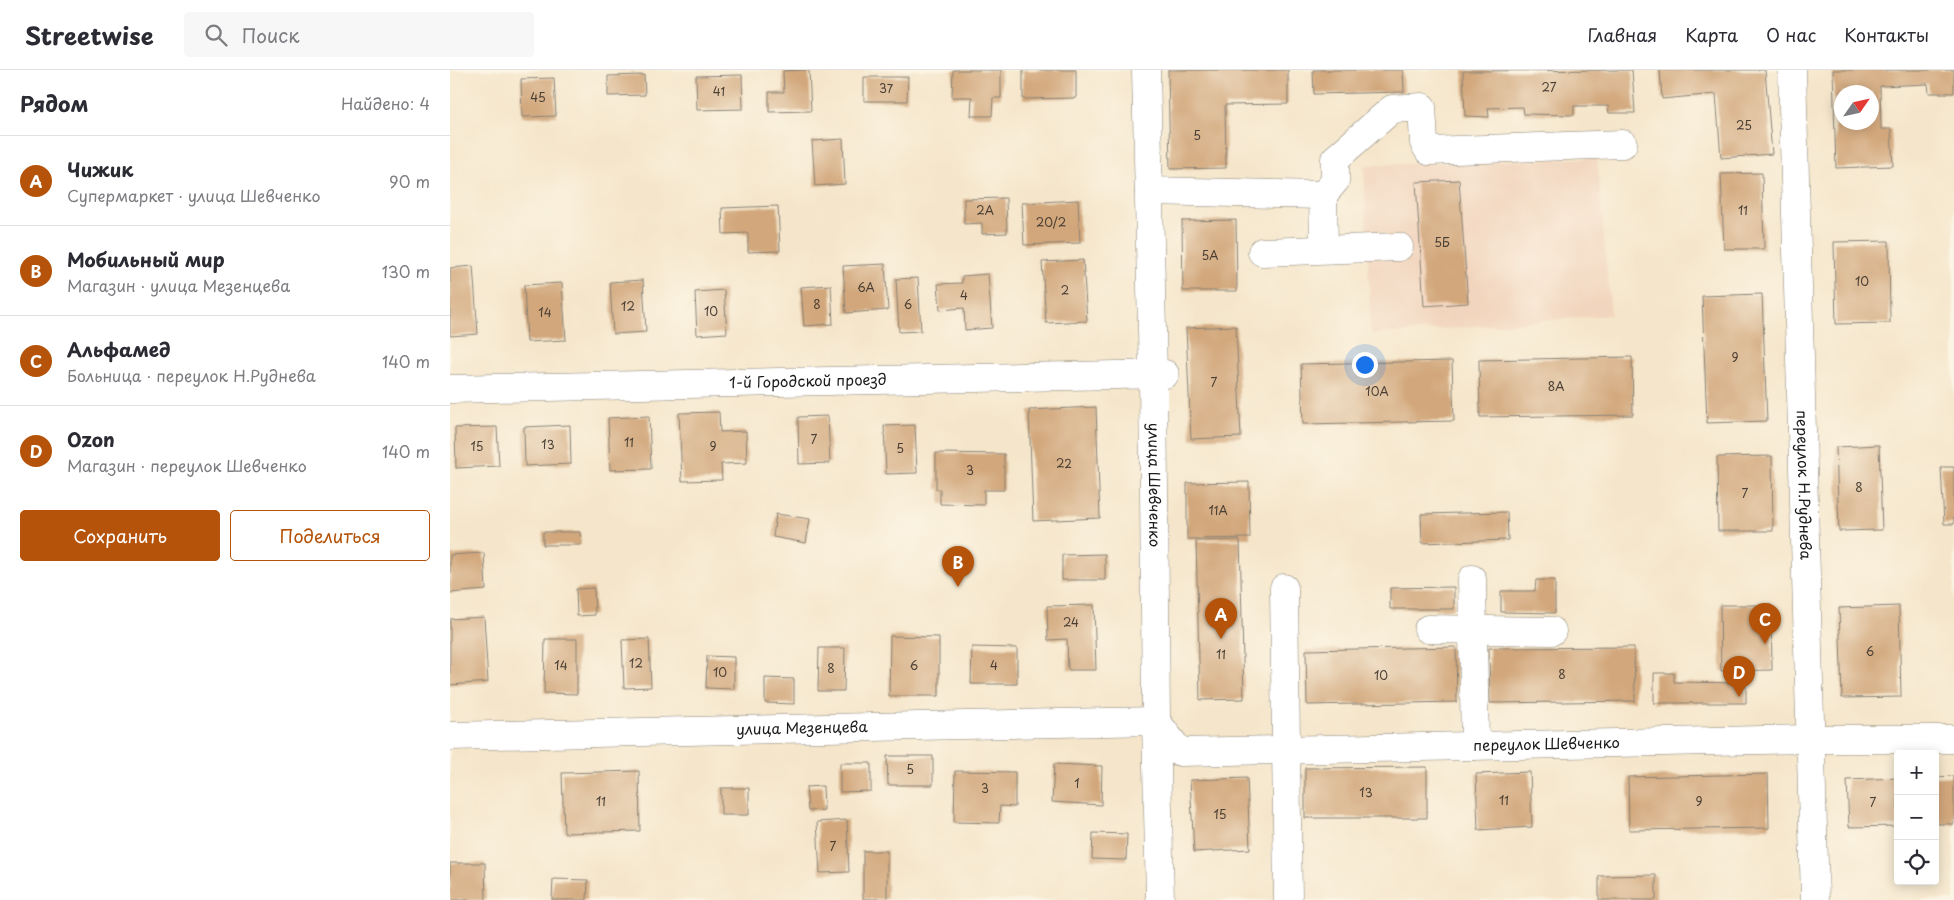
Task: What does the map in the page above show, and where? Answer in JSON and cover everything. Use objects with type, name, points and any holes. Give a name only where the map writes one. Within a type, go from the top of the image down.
[{"type":"street","name":"улица Шевченко","points":[[1146,70],[1149,192],[1159,374],[1156,721],[1160,900]]},
{"type":"street","name":"переулок Н.Руднева","points":[[1792,70],[1815,900]]},
{"type":"street","points":[[1324,249],[1323,195],[1334,181],[1335,159],[1392,109],[1422,107],[1424,143],[1429,151],[1623,144]]},
{"type":"street","points":[[1149,192],[1323,195]]},
{"type":"street","points":[[1262,252],[1399,247]]},
{"type":"street","name":"1-й Городской проезд","points":[[450,390],[1159,374]]},
{"type":"street","points":[[1472,579],[1475,746]]},
{"type":"street","points":[[1284,588],[1288,900]]},
{"type":"street","points":[[1428,629],[1552,631]]},
{"type":"street","name":"переулок Шевченко","points":[[1156,721],[1180,752],[1811,739],[1954,739]]},
{"type":"street","name":"улица Мезенцева","points":[[450,736],[1156,721]]},
{"type":"shaded area","points":[[1597,158],[1611,315],[1371,335],[1364,165]]},
{"type":"building","points":[[809,70],[811,111],[769,112],[769,92],[784,92],[783,71]]},
{"type":"building","points":[[953,70],[1001,70],[1001,98],[993,98],[992,116],[971,116],[972,97],[952,97]]},
{"type":"building","points":[[1023,70],[1076,70],[1076,98],[1023,99]]},
{"type":"building","points":[[1168,70],[1288,70],[1288,104],[1225,105],[1226,168],[1170,169]]},
{"type":"building","points":[[1313,70],[1403,70],[1404,92],[1314,94]]},
{"type":"building","points":[[1632,70],[1635,113],[1609,113],[1608,106],[1574,106],[1574,115],[1524,114],[1523,107],[1488,108],[1489,117],[1465,116],[1463,71]]},
{"type":"building","points":[[1660,70],[1765,70],[1772,154],[1721,158],[1716,94],[1662,99]]},
{"type":"building","points":[[1833,70],[1954,70],[1954,93],[1929,93],[1928,84],[1880,86],[1881,129],[1891,129],[1893,166],[1836,168],[1835,130],[1879,130],[1879,85],[1834,85],[1834,103]]},
{"type":"building","points":[[644,75],[645,95],[608,96],[608,76]]},
{"type":"building","points":[[742,75],[743,109],[697,110],[696,76]]},
{"type":"building","points":[[864,77],[908,77],[907,101],[864,101]]},
{"type":"building","points":[[554,78],[556,116],[522,117],[521,79]]},
{"type":"building","points":[[843,139],[845,184],[815,186],[812,141]]},
{"type":"building","points":[[1762,173],[1764,249],[1724,249],[1721,174]]},
{"type":"building","points":[[1459,180],[1468,303],[1424,306],[1416,182]]},
{"type":"building","points":[[1006,198],[1007,233],[982,234],[982,223],[964,224],[964,199]]},
{"type":"building","points":[[1078,200],[1080,243],[1024,245],[1022,203]]},
{"type":"building","points":[[778,206],[780,251],[748,252],[748,233],[723,234],[722,208]]},
{"type":"building","points":[[1236,220],[1237,291],[1183,291],[1182,221]]},
{"type":"building","points":[[1889,241],[1890,323],[1836,324],[1834,242]]},
{"type":"building","points":[[1083,260],[1087,321],[1046,323],[1042,262]]},
{"type":"building","points":[[885,264],[888,310],[846,313],[843,266]]},
{"type":"building","points":[[473,266],[478,334],[450,336],[450,268]]},
{"type":"building","points":[[988,274],[992,328],[965,330],[964,308],[940,310],[938,284],[962,283],[962,276]]},
{"type":"building","points":[[918,278],[921,331],[899,332],[896,279]]},
{"type":"building","points":[[643,280],[646,332],[613,334],[610,282]]},
{"type":"building","points":[[562,283],[566,340],[527,342],[524,285]]},
{"type":"building","points":[[831,285],[833,324],[804,326],[801,287]]},
{"type":"building","points":[[724,290],[727,333],[697,335],[695,292]]},
{"type":"building","points":[[1762,294],[1767,421],[1707,423],[1702,296]]},
{"type":"building","points":[[1236,326],[1241,437],[1191,439],[1186,328]]},
{"type":"building","points":[[1632,357],[1633,415],[1480,417],[1479,360]]},
{"type":"building","points":[[1452,361],[1454,421],[1303,424],[1301,364]]},
{"type":"building","points":[[1096,407],[1100,518],[1033,521],[1029,410]]},
{"type":"building","points":[[719,412],[720,432],[746,431],[747,463],[721,464],[722,480],[682,481],[679,413]]},
{"type":"building","points":[[649,416],[651,469],[610,470],[608,418]]},
{"type":"building","points":[[828,416],[830,463],[799,464],[798,417]]},
{"type":"building","points":[[570,425],[571,464],[525,466],[524,427]]},
{"type":"building","points":[[915,425],[917,473],[886,474],[884,426]]},
{"type":"building","points":[[497,427],[499,466],[456,468],[455,428]]},
{"type":"building","points":[[1879,445],[1882,530],[1839,531],[1836,447]]},
{"type":"building","points":[[936,453],[1004,454],[1004,490],[984,490],[984,505],[940,504],[940,489],[936,489]]},
{"type":"building","points":[[1772,456],[1773,531],[1718,531],[1717,457]]},
{"type":"building","points":[[1941,467],[1954,467],[1954,524],[1944,524]]},
{"type":"building","points":[[1249,482],[1250,538],[1187,539],[1187,483]]},
{"type":"building","points":[[1507,512],[1508,540],[1422,543],[1421,514]]},
{"type":"building","points":[[776,514],[810,519],[806,543],[773,537]]},
{"type":"building","points":[[543,532],[580,532],[581,545],[543,545]]},
{"type":"building","points":[[1240,540],[1244,699],[1200,700],[1196,541]]},
{"type":"building","points":[[484,553],[486,590],[450,593],[450,555]]},
{"type":"building","points":[[1105,554],[1105,580],[1062,580],[1062,555]]},
{"type":"building","points":[[1536,580],[1555,580],[1555,613],[1501,612],[1501,591],[1535,591]]},
{"type":"building","points":[[1454,587],[1454,609],[1390,609],[1390,588]]},
{"type":"building","points":[[594,588],[595,615],[577,616],[576,589]]},
{"type":"building","points":[[1094,605],[1096,670],[1068,670],[1067,639],[1048,640],[1047,606]]},
{"type":"building","points":[[1720,605],[1771,605],[1772,670],[1721,671]]},
{"type":"building","points":[[1899,606],[1901,697],[1842,698],[1839,608]]},
{"type":"building","points":[[484,617],[488,682],[450,685],[450,619]]},
{"type":"building","points":[[890,636],[939,637],[939,696],[889,696]]},
{"type":"building","points":[[545,639],[577,639],[577,694],[544,693]]},
{"type":"building","points":[[649,639],[651,687],[624,688],[622,640]]},
{"type":"building","points":[[972,647],[1017,648],[1017,684],[971,684]]},
{"type":"building","points":[[1456,647],[1457,702],[1307,705],[1306,650]]},
{"type":"building","points":[[1634,647],[1635,701],[1490,703],[1489,648]]},
{"type":"building","points":[[819,648],[845,648],[844,691],[818,691]]},
{"type":"building","points":[[707,656],[734,657],[734,689],[706,688]]},
{"type":"building","points":[[1654,673],[1674,673],[1674,682],[1746,683],[1746,703],[1654,703]]},
{"type":"building","points":[[765,678],[794,679],[794,704],[765,703]]},
{"type":"building","points":[[887,756],[933,756],[933,785],[888,785]]},
{"type":"building","points":[[840,763],[871,763],[871,791],[840,792]]},
{"type":"building","points":[[1054,764],[1102,766],[1101,805],[1052,802]]},
{"type":"building","points":[[1427,767],[1427,818],[1305,818],[1305,768]]},
{"type":"building","points":[[639,771],[640,831],[564,833],[562,773]]},
{"type":"building","points":[[955,771],[1015,772],[1015,807],[1000,806],[999,823],[954,822]]},
{"type":"building","points":[[1530,772],[1532,827],[1478,830],[1476,774]]},
{"type":"building","points":[[1768,774],[1769,828],[1629,830],[1628,777]]},
{"type":"building","points":[[1954,776],[1954,824],[1939,824],[1939,777]]},
{"type":"building","points":[[1247,778],[1250,849],[1194,852],[1190,780]]},
{"type":"building","points":[[1894,778],[1894,826],[1849,827],[1847,780]]},
{"type":"building","points":[[823,786],[824,810],[808,811],[806,787]]},
{"type":"building","points":[[721,788],[749,788],[749,815],[721,815]]},
{"type":"building","points":[[847,820],[849,872],[820,873],[817,822]]},
{"type":"building","points":[[1093,833],[1127,834],[1126,860],[1092,859]]},
{"type":"building","points":[[863,851],[887,851],[887,899],[863,899]]},
{"type":"building","points":[[450,863],[485,863],[486,900],[450,900]]},
{"type":"building","points":[[1656,875],[1656,900],[1599,900],[1599,876]]},
{"type":"building","points":[[553,879],[588,880],[587,900],[552,900]]},
{"type":"place","name":"Мобильный мир","points":[[958,587]]},
{"type":"place","name":"Чижик","points":[[1221,639]]},
{"type":"place","name":"Альфамед","points":[[1765,644]]},
{"type":"place","name":"Ozon","points":[[1739,697]]}]
